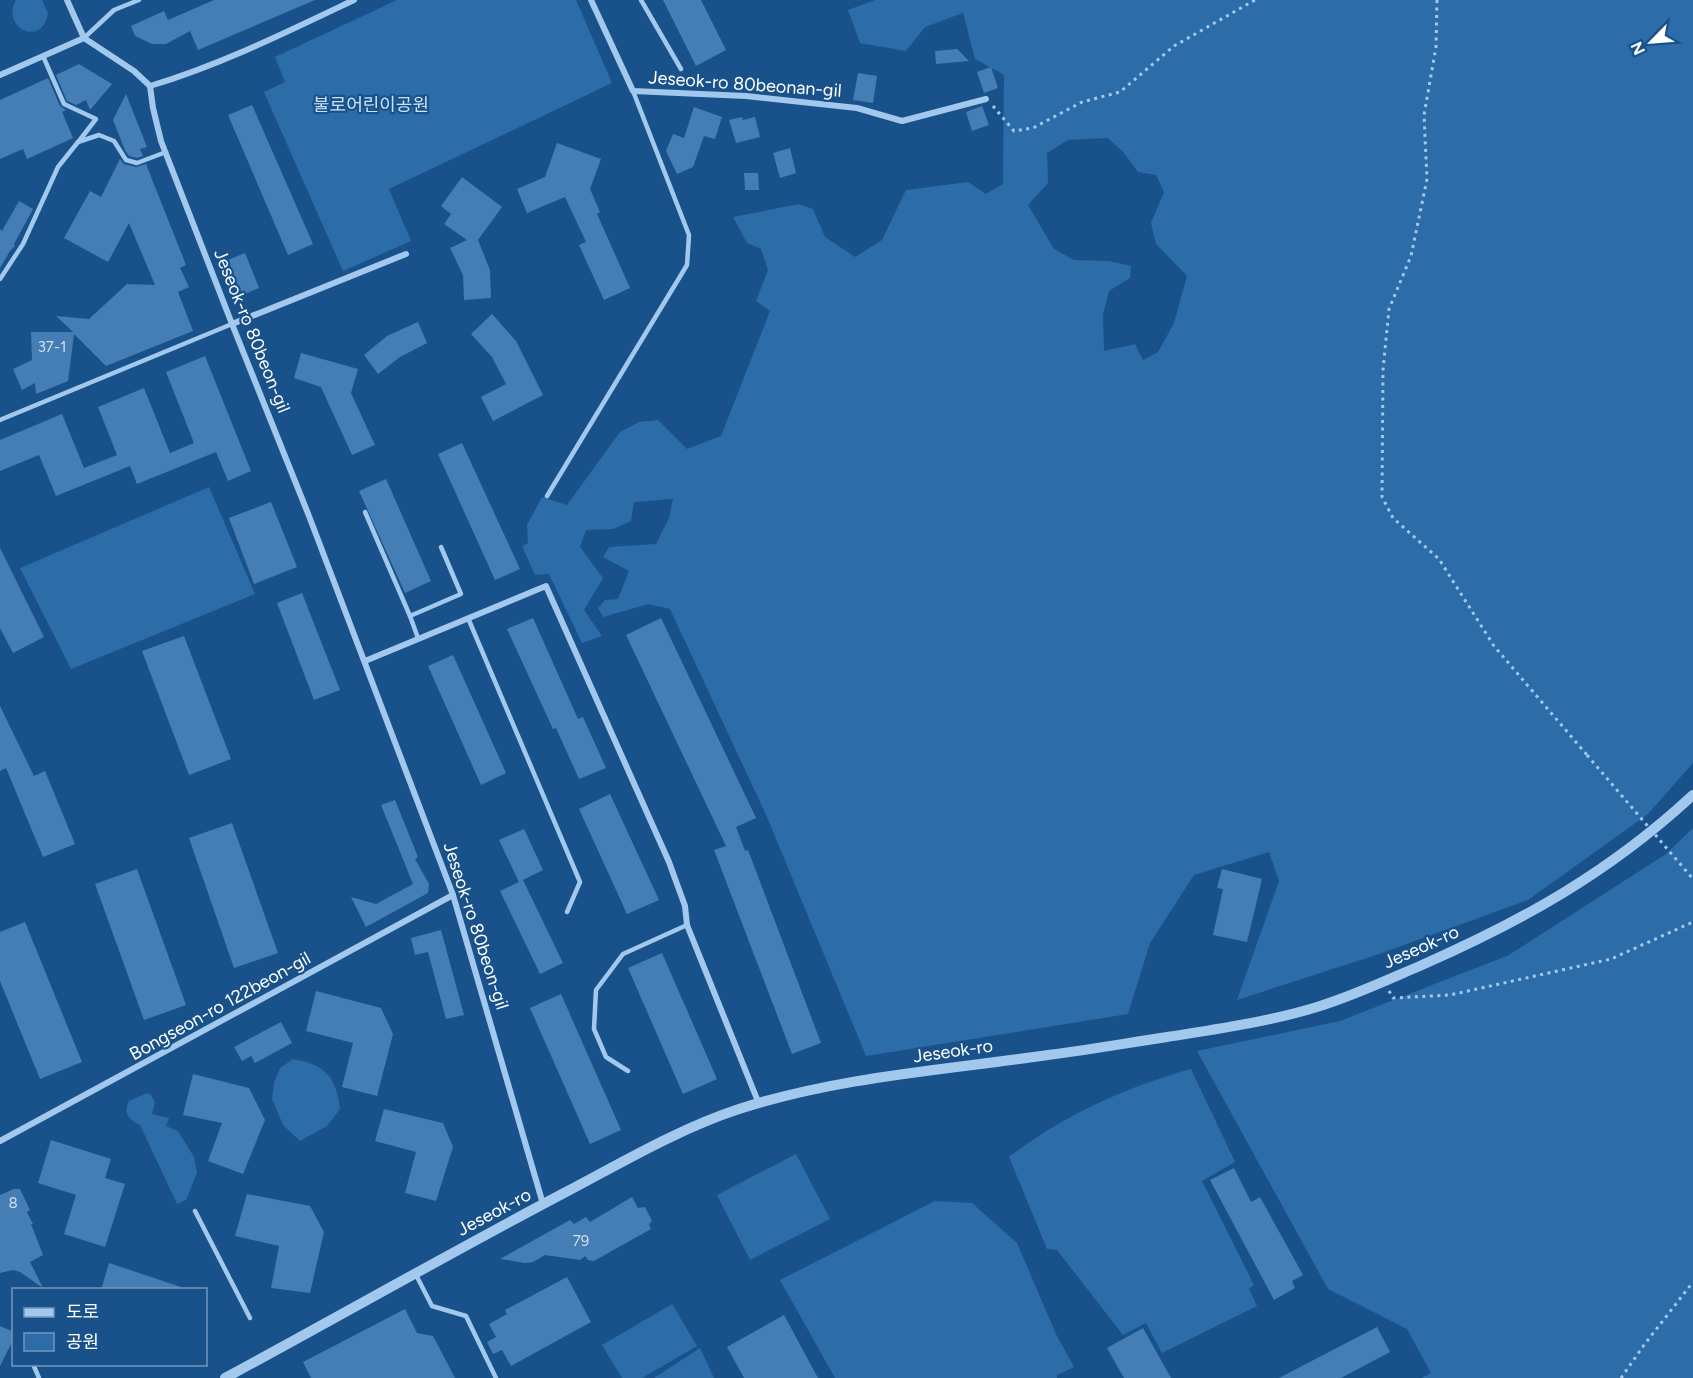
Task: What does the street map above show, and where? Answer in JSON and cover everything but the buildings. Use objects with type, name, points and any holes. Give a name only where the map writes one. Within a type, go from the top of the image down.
[{"type":"street","points":[[67,0],[84,38],[134,71],[150,86],[174,79],[256,46],[354,0]]},
{"type":"street","name":"Jeseok-ro 80beonan-gil","points":[[591,0],[633,91],[746,96],[857,108],[902,121],[987,99]]},
{"type":"street","points":[[0,75],[84,38]]},
{"type":"street","name":"Jeseok-ro 80beon-gil","points":[[150,86],[153,108],[166,152],[309,516],[453,895],[543,1204]]},
{"type":"street","points":[[232,324],[406,254]]},
{"type":"street","points":[[365,661],[546,586],[669,862],[685,906],[687,925],[759,1104]]},
{"type":"street","name":"Jeseok-ro","points":[[225,1378],[640,1153],[739,1109],[855,1081],[1052,1055],[1246,1025],[1319,1006],[1383,982],[1495,932],[1574,888],[1648,836],[1693,795]]},
{"type":"street","name":"Bongseon-ro 122beon-gil","points":[[0,1141],[453,895]]},
{"type":"lane","points":[[84,38],[114,10],[139,0]]},
{"type":"lane","points":[[641,0],[681,69]]},
{"type":"lane","points":[[0,279],[23,244],[58,167],[96,119],[64,104],[43,56]]},
{"type":"lane","points":[[547,496],[687,265],[688,235],[633,91]]},
{"type":"lane","points":[[78,142],[99,135],[114,141],[126,160],[137,163],[166,152]]},
{"type":"lane","points":[[0,420],[232,324]]},
{"type":"lane","points":[[365,512],[418,638]]},
{"type":"lane","points":[[410,616],[460,594],[441,547]]},
{"type":"lane","points":[[468,618],[580,882],[567,912]]},
{"type":"lane","points":[[628,1071],[606,1057],[594,1029],[596,990],[623,954],[687,925]]},
{"type":"lane","points":[[195,1211],[250,1318]]},
{"type":"lane","points":[[415,1273],[432,1306],[466,1316],[496,1378]]},
{"type":"path","points":[[987,99],[1014,131],[1033,128],[1082,102],[1120,92],[1174,46],[1255,0]]},
{"type":"path","points":[[1437,0],[1436,47],[1424,115],[1427,179],[1411,256],[1389,309],[1383,370],[1382,497],[1393,518],[1439,559],[1494,646],[1693,879]]},
{"type":"path","points":[[1383,982],[1393,998],[1450,995],[1493,987],[1611,959],[1693,922]]},
{"type":"path","points":[[1622,1378],[1644,1345],[1693,1282]]},
{"type":"green space","points":[[16,0],[42,0],[48,13],[44,24],[38,30],[31,32],[18,25],[13,18]]},
{"type":"green space","name":"불로어린이공원","points":[[397,0],[576,0],[612,83],[389,189],[411,241],[343,271],[264,92],[285,82],[275,57]]},
{"type":"green space","points":[[875,0],[1693,0],[1693,763],[1648,814],[1528,900],[1379,954],[1237,1000],[1279,881],[1269,852],[1194,875],[1150,943],[1128,1014],[866,1056],[767,817],[670,609],[648,604],[603,617],[598,608],[605,600],[618,599],[629,571],[603,557],[609,547],[656,544],[669,518],[673,499],[634,502],[631,521],[613,529],[586,530],[580,547],[603,578],[584,610],[602,636],[582,643],[549,574],[535,575],[522,546],[528,543],[527,525],[542,497],[567,505],[620,432],[639,422],[658,420],[687,449],[721,436],[770,311],[756,301],[768,270],[761,249],[747,243],[733,217],[799,204],[813,209],[825,237],[855,257],[882,240],[906,190],[968,182],[986,194],[1003,184],[1004,75],[975,59],[963,13],[925,27],[906,51],[860,43],[848,10]],"holes":[[[1108,138],[1124,153],[1138,172],[1156,175],[1164,192],[1151,223],[1156,244],[1187,276],[1174,323],[1158,352],[1143,360],[1135,344],[1104,351],[1103,315],[1109,291],[1130,278],[1131,266],[1109,261],[1074,260],[1054,249],[1028,205],[1048,183],[1047,153],[1068,140]]]},
{"type":"green space","points":[[209,487],[255,594],[71,669],[20,568]]},
{"type":"green space","points":[[1693,828],[1693,1378],[1421,1378],[1431,1373],[1407,1329],[1328,1289],[1197,1051],[1340,1021],[1509,955],[1666,854]]},
{"type":"green space","points":[[293,1059],[314,1065],[327,1074],[336,1089],[340,1109],[327,1126],[300,1141],[283,1125],[272,1099],[274,1082],[280,1068]]},
{"type":"green space","points":[[1191,1069],[1235,1162],[1202,1181],[1254,1285],[1249,1289],[1257,1306],[1162,1353],[1146,1323],[1123,1335],[1057,1250],[1047,1249],[1009,1157],[1051,1128],[1096,1104]]},
{"type":"green space","points":[[147,1093],[155,1102],[152,1114],[169,1118],[166,1126],[178,1131],[194,1157],[197,1173],[186,1200],[177,1204],[140,1125],[133,1121],[127,1113],[129,1101]]},
{"type":"green space","points":[[796,1154],[830,1219],[750,1260],[717,1195]]},
{"type":"green space","points":[[935,1201],[972,1203],[1017,1243],[1056,1334],[1074,1367],[1057,1375],[1057,1378],[835,1378],[780,1280]]},
{"type":"green space","points":[[672,1304],[697,1346],[642,1378],[622,1378],[602,1345]]},
{"type":"green space","points":[[700,1348],[714,1378],[654,1378]]}]
